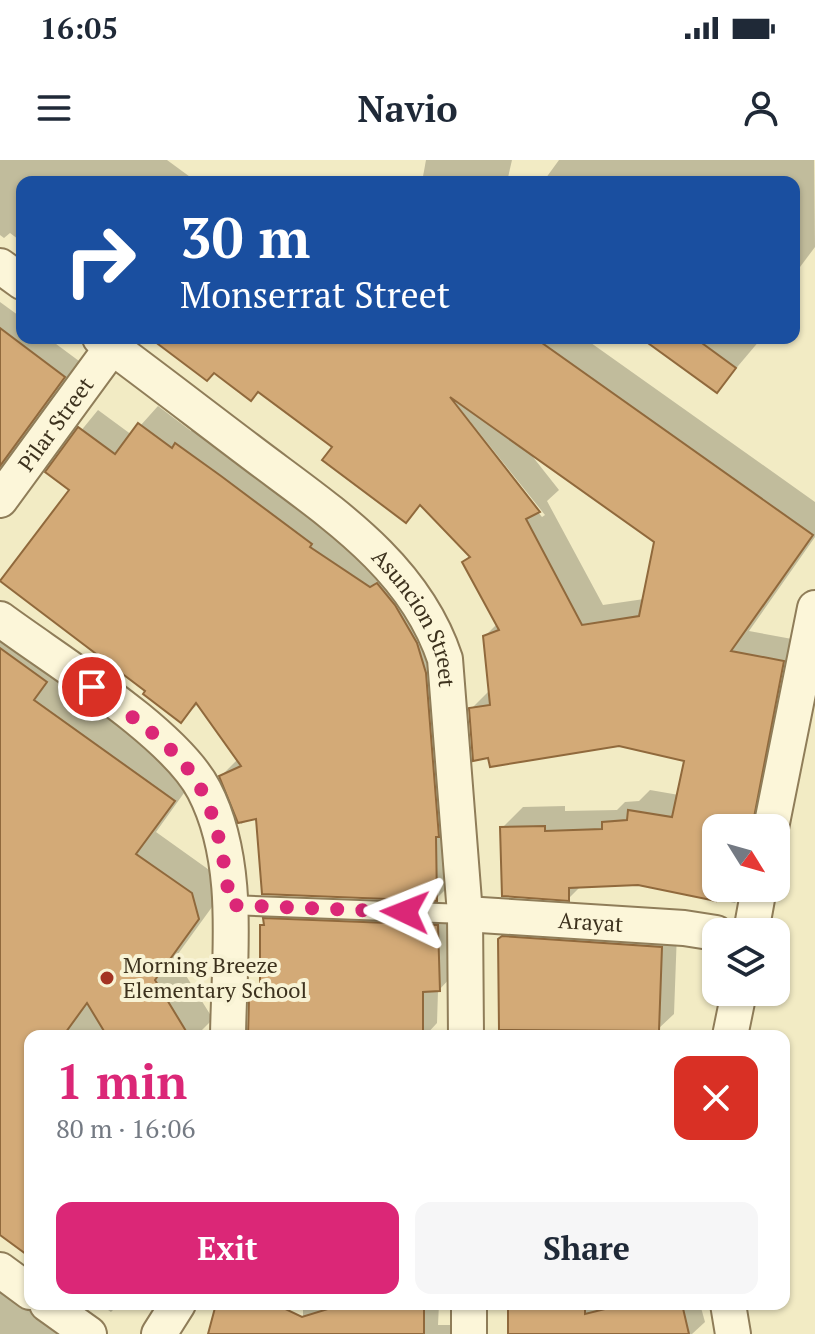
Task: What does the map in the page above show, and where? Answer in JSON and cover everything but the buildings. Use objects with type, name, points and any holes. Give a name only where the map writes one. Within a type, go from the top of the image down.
[{"type":"street","name":"Pilar Street","points":[[0,500],[105,344]]},
{"type":"street","name":"Asuncion Street","points":[[109,344],[342,522],[386,560],[412,592],[437,634],[445,659],[465,914],[466,1030]]},
{"type":"street","points":[[774,814],[815,608]]},
{"type":"street","points":[[0,619],[161,737],[204,790],[221,840],[230,905],[228,1030]]},
{"type":"street","name":"Arayat","points":[[465,914],[702,932]]},
{"type":"street","points":[[731,1030],[736,1006]]},
{"type":"street","points":[[0,1270],[24,1288]]},
{"type":"street","points":[[55,1310],[89,1334]]},
{"type":"street","points":[[159,1334],[174,1310]]},
{"type":"street","points":[[469,1310],[469,1334]]},
{"type":"street","points":[[729,1310],[733,1334]]},
{"type":"lane","points":[[230,905],[465,914]]},
{"type":"place","name":"Morning Breeze Elementary School","points":[[107,978]]},
{"type":"route","points":[[92,687],[161,737],[204,790],[221,840],[230,905],[405,912]]}]
